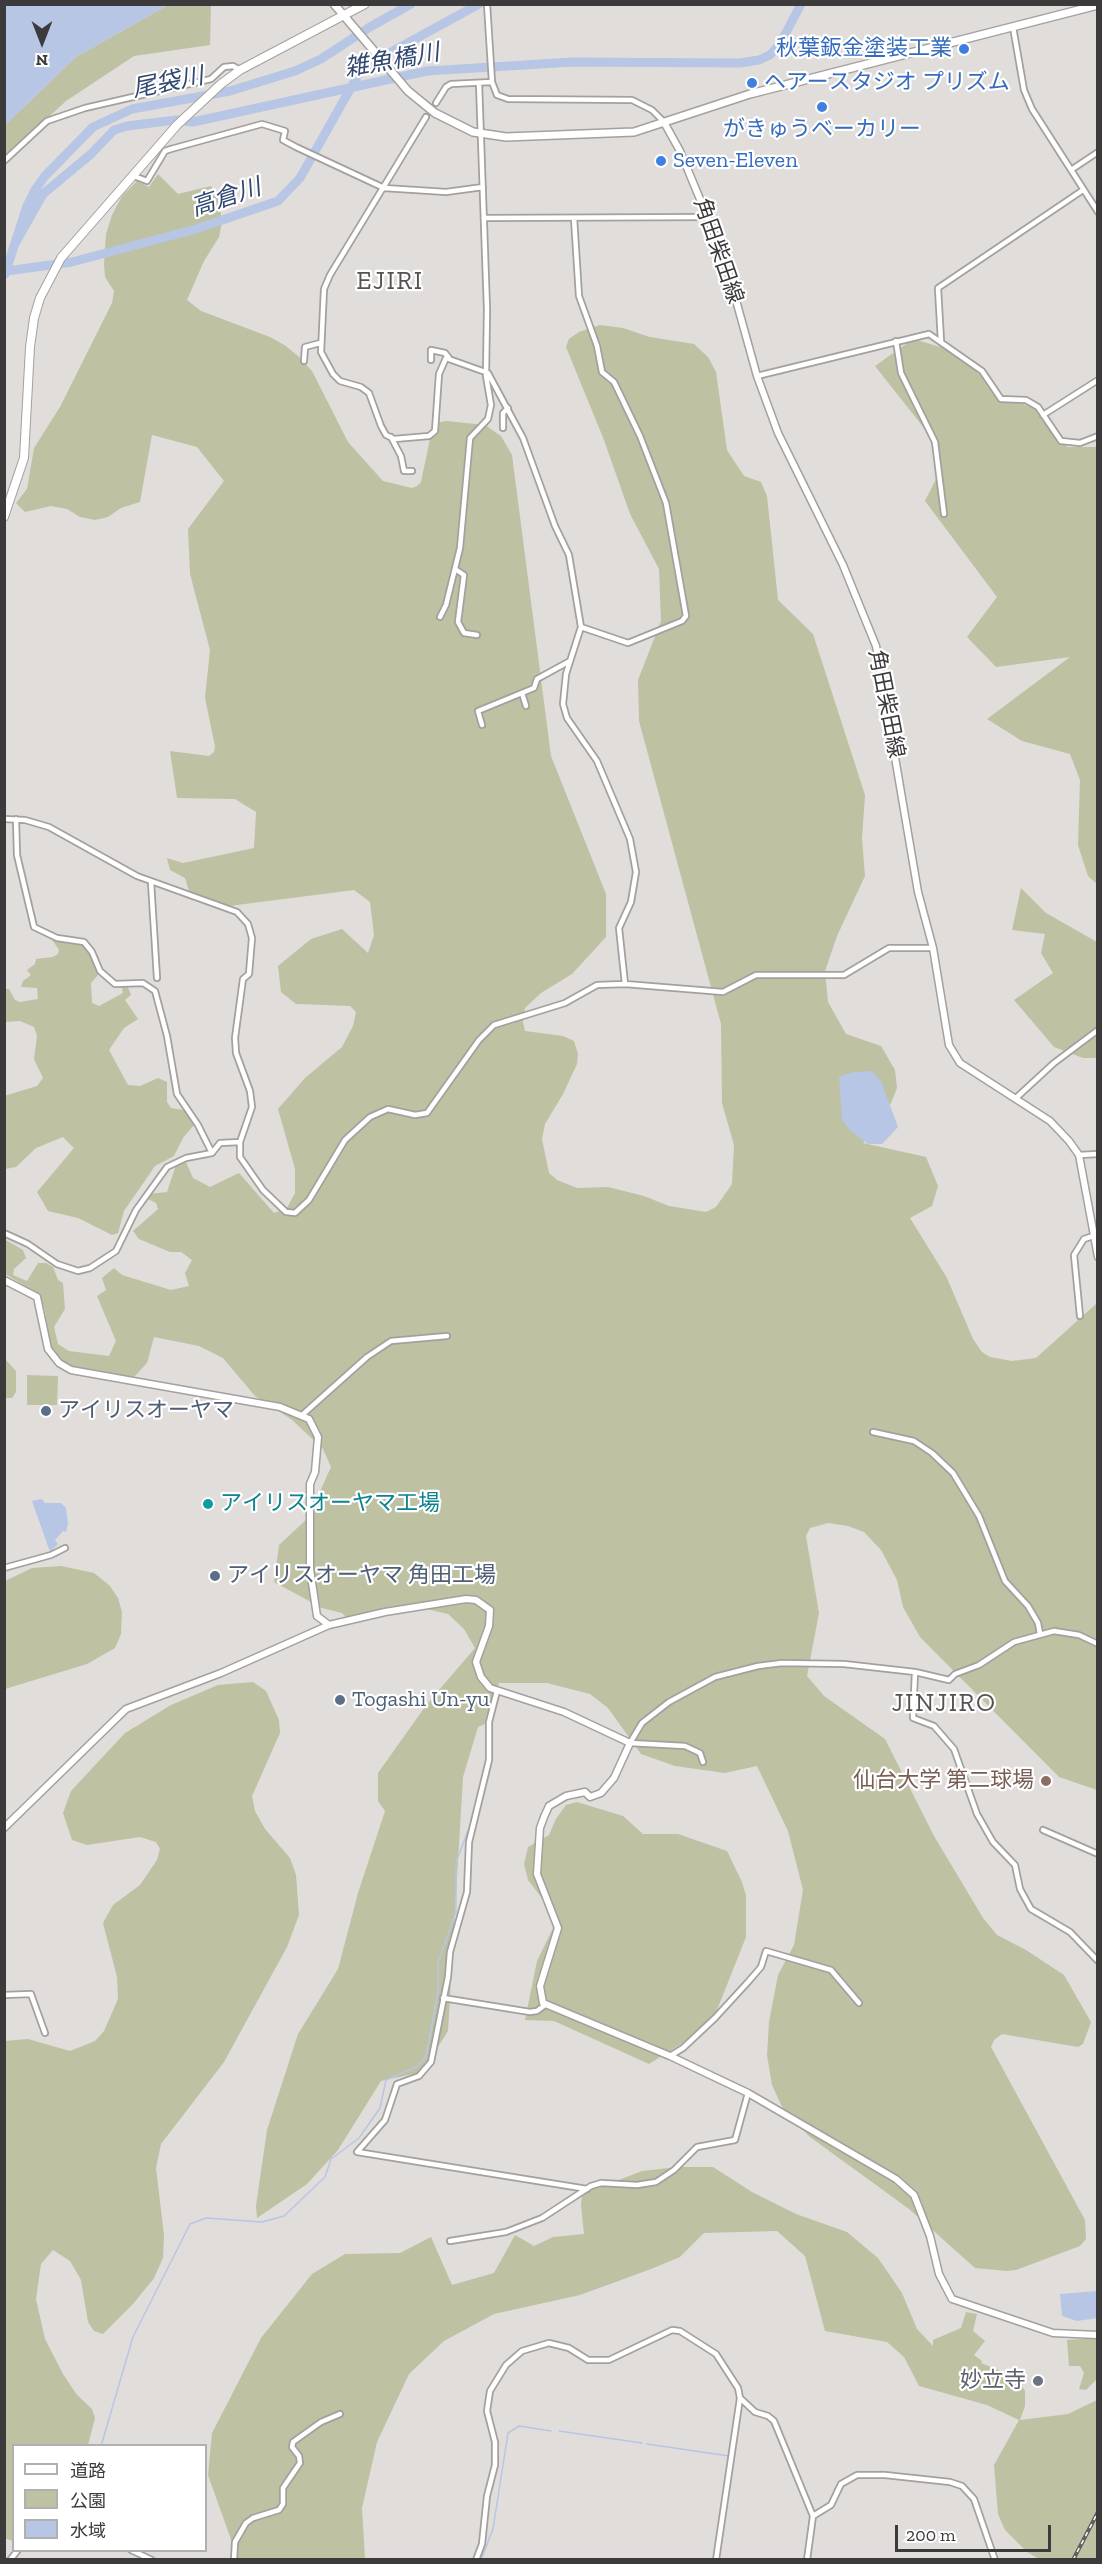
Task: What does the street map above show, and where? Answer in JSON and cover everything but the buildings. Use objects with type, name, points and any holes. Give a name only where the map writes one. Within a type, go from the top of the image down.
[{"type":"highway","points":[[4,517],[24,458],[31,332],[40,298],[60,258],[200,102],[221,84],[240,70],[365,4]]},
{"type":"main road","points":[[334,4],[408,91],[444,120],[481,134],[506,137],[609,135],[666,124],[750,94],[1098,5]]},
{"type":"street","points":[[487,4],[492,81],[497,95],[508,99],[632,100],[652,110],[666,124]]},
{"type":"street","points":[[1013,27],[1023,90],[1032,109],[1098,212]]},
{"type":"street","points":[[4,161],[47,121],[85,108],[211,79],[224,67],[233,66],[240,70]]},
{"type":"street","points":[[436,103],[446,87],[451,84],[492,81]]},
{"type":"street","points":[[440,617],[446,605],[461,537],[470,438],[488,419],[491,405],[488,373],[479,83]]},
{"type":"street","points":[[426,117],[324,289],[320,343],[325,364],[333,374],[340,381],[361,387],[369,393],[381,426],[386,435],[391,437],[423,437],[435,431],[440,367],[449,358]]},
{"type":"street","points":[[134,176],[147,181],[165,152],[171,149],[262,124],[285,131],[283,140],[296,147],[384,188],[446,192],[483,187]]},
{"type":"street","name":"角田柴田線","points":[[666,124],[680,151],[724,257],[757,376],[778,433],[843,565],[876,646],[918,892],[933,948],[949,1045],[960,1063],[1050,1121],[1079,1155]]},
{"type":"street","points":[[1071,170],[1098,152]]},
{"type":"street","points":[[941,341],[938,288],[1083,190]]},
{"type":"street","points":[[483,218],[708,217]]},
{"type":"street","points":[[574,218],[579,296],[597,346],[602,372],[614,382],[640,435],[663,495],[686,616],[682,621],[628,643],[581,627]]},
{"type":"street","points":[[757,376],[925,333],[941,341],[982,371],[1001,399],[1026,400],[1038,407],[1061,441],[1067,444],[1080,443],[1098,436]]},
{"type":"street","points":[[896,341],[901,373],[935,442],[944,514]]},
{"type":"street","points":[[304,361],[305,347],[320,343]]},
{"type":"street","points":[[431,360],[431,350],[445,353],[449,358],[488,373],[523,438],[555,526],[570,555],[581,627],[563,690],[563,704],[567,718],[597,761],[630,839],[636,872],[631,902],[619,928],[625,984]]},
{"type":"street","points":[[1043,415],[1098,380]]},
{"type":"street","points":[[503,428],[503,413],[508,408]]},
{"type":"street","points":[[391,437],[401,456],[404,471],[412,471]]},
{"type":"street","points":[[455,569],[464,575],[458,622],[464,633],[477,635]]},
{"type":"street","points":[[482,725],[478,711],[534,688],[537,679],[570,661]]},
{"type":"street","points":[[522,693],[526,706]]},
{"type":"street","points":[[4,819],[16,819],[49,827],[151,882],[237,912],[252,930],[249,974],[243,979],[235,1038],[238,1061],[252,1101],[250,1116],[240,1142],[240,1157],[263,1190],[286,1212],[295,1213],[309,1200],[355,1129],[370,1117],[388,1109],[415,1115],[428,1113],[479,1040],[494,1025],[565,1004],[597,985],[625,984],[723,992],[756,975],[844,975],[889,948],[933,948]]},
{"type":"street","points":[[16,819],[17,855],[34,927],[57,938],[84,942],[92,952],[100,970],[115,984],[143,984],[155,992],[179,1100],[198,1125],[212,1153]]},
{"type":"street","points":[[151,882],[157,978]]},
{"type":"street","points":[[1016,1098],[1054,1063],[1098,1030]]},
{"type":"street","points":[[4,1233],[28,1244],[57,1264],[78,1271],[90,1268],[116,1251],[136,1210],[167,1167],[186,1158],[212,1153],[220,1143],[240,1142]]},
{"type":"street","points":[[1098,1154],[1079,1155],[1098,1257]]},
{"type":"street","points":[[1080,1316],[1074,1255],[1084,1239],[1093,1236]]},
{"type":"street","points":[[4,1280],[37,1298],[48,1349],[59,1363],[71,1370],[280,1407],[314,1424],[318,1437],[315,1472],[310,1484],[310,1569],[317,1616],[329,1625]]},
{"type":"street","points":[[302,1416],[367,1357],[391,1341],[447,1336]]},
{"type":"street","points":[[873,1432],[914,1441],[932,1453],[953,1473],[979,1516],[1005,1581],[1028,1606],[1038,1623],[1040,1634]]},
{"type":"street","points":[[4,1568],[51,1555],[65,1548]]},
{"type":"street","points":[[4,1828],[126,1709],[221,1673],[329,1625],[385,1612],[466,1599],[476,1600],[490,1610],[489,1626],[476,1662],[481,1677],[490,1688],[564,1712],[630,1743],[685,1746],[700,1753],[703,1762]]},
{"type":"street","points":[[1098,1644],[1079,1635],[1062,1632],[1040,1634],[1014,1642],[979,1665],[955,1674],[949,1680],[915,1672],[843,1664],[782,1663],[727,1674],[697,1685],[669,1702],[642,1724],[608,1786],[601,1793],[590,1797],[585,1792],[560,1799],[549,1806],[540,1828],[537,1874],[558,1928],[540,1986],[540,1999],[545,2006],[670,2056],[748,2093],[784,2112],[910,2190],[930,2236],[939,2274],[952,2299],[1053,2333],[1098,2335]]},
{"type":"street","points":[[915,1672],[913,1718],[934,1726],[954,1749],[977,1814],[990,1838],[1015,1865],[1020,1889],[1031,1909],[1070,1932],[1098,1961]]},
{"type":"street","points":[[497,1691],[489,1722],[489,1760],[469,1842],[467,1892],[450,1952],[431,2062],[419,2076],[397,2084],[386,2120],[357,2152],[587,2189]]},
{"type":"street","points":[[1043,1830],[1098,1854]]},
{"type":"street","points":[[670,2056],[683,2048],[715,2018],[748,1982],[761,1967],[766,1951],[831,1970],[859,2003]]},
{"type":"street","points":[[4,1995],[31,1994],[45,2034]]},
{"type":"street","points":[[443,1998],[520,2011],[537,2011],[545,2006]]},
{"type":"street","points":[[450,2241],[506,2232],[542,2218],[587,2189],[608,2182],[637,2185],[656,2182],[674,2170],[697,2147],[733,2141],[738,2133],[748,2093]]},
{"type":"street","points":[[476,2559],[482,2544],[486,2496],[495,2465],[495,2442],[487,2411],[490,2391],[506,2365],[522,2351],[549,2343],[569,2348],[588,2360],[609,2360],[618,2358],[661,2333],[680,2331],[720,2357],[738,2388],[740,2398],[716,2559]]},
{"type":"street","points":[[740,2398],[755,2412],[768,2416],[774,2421],[813,2516],[807,2559]]},
{"type":"street","points":[[234,2559],[235,2542],[246,2523],[253,2518],[279,2510],[283,2504],[283,2488],[300,2463],[299,2456],[292,2447],[293,2442],[321,2422],[340,2414]]},
{"type":"street","points":[[813,2516],[831,2505],[841,2484],[857,2475],[885,2475],[950,2482],[962,2486],[974,2499],[996,2559]]},
{"type":"street","points":[[136,2552],[152,2559]]},
{"type":"green space","points":[[168,5],[211,5],[210,45],[134,56],[66,101],[5,157],[5,125],[76,57]]},
{"type":"green space","points":[[158,174],[178,194],[211,186],[219,201],[222,222],[219,237],[204,261],[187,300],[201,311],[270,337],[299,357],[312,371],[348,442],[383,481],[412,488],[421,482],[431,434],[436,423],[446,421],[485,425],[501,436],[512,455],[551,756],[606,894],[606,937],[572,974],[541,993],[525,1008],[523,1022],[525,1031],[563,1036],[574,1041],[578,1054],[577,1064],[563,1094],[545,1124],[542,1139],[549,1173],[557,1180],[577,1188],[608,1187],[644,1196],[669,1206],[706,1212],[716,1207],[732,1184],[734,1145],[722,1103],[721,1024],[639,721],[638,680],[661,621],[659,569],[630,514],[604,440],[566,347],[569,339],[579,332],[600,325],[623,328],[650,337],[694,344],[708,357],[716,372],[727,450],[744,476],[761,482],[767,496],[778,600],[813,634],[865,795],[862,838],[865,876],[837,936],[825,971],[828,1002],[846,1034],[881,1046],[895,1070],[897,1088],[891,1103],[863,1143],[926,1157],[938,1186],[932,1206],[910,1218],[947,1278],[973,1339],[982,1352],[990,1357],[1012,1361],[1036,1358],[1097,1303],[1097,1790],[1059,1777],[920,1637],[903,1607],[897,1580],[881,1550],[864,1532],[848,1526],[828,1523],[810,1528],[806,1536],[819,1613],[807,1676],[824,1696],[885,1739],[934,1836],[983,1918],[997,1935],[1026,1950],[1064,1975],[1091,2022],[1083,2044],[1078,2047],[1002,2034],[994,2040],[991,2047],[1085,2220],[1086,2239],[1080,2246],[1016,2270],[975,2268],[909,2209],[810,2137],[784,2111],[772,2085],[767,2055],[769,2022],[778,1975],[794,1945],[803,1890],[788,1831],[757,1766],[725,1773],[675,1766],[641,1754],[608,1708],[590,1694],[547,1683],[499,1683],[489,1722],[478,1727],[463,1777],[448,2031],[422,2072],[381,2081],[338,2150],[307,2184],[257,2218],[256,2206],[267,2130],[298,2034],[338,1969],[358,1893],[385,1811],[378,1801],[378,1773],[427,1704],[475,1648],[464,1629],[448,1614],[418,1607],[364,1614],[348,1619],[342,1613],[322,1608],[274,1582],[279,1545],[308,1518],[331,1467],[323,1449],[291,1419],[255,1396],[223,1358],[199,1346],[154,1337],[147,1363],[133,1378],[109,1377],[71,1369],[55,1353],[48,1340],[45,1310],[39,1294],[5,1274],[4,1239],[23,1250],[26,1258],[14,1269],[13,1275],[27,1281],[38,1263],[46,1263],[53,1267],[58,1280],[63,1283],[65,1309],[54,1327],[58,1344],[69,1351],[109,1356],[116,1341],[97,1296],[106,1290],[102,1278],[114,1268],[122,1275],[171,1290],[189,1286],[185,1273],[192,1260],[181,1252],[170,1252],[139,1239],[133,1231],[158,1209],[156,1203],[146,1198],[148,1194],[167,1192],[176,1165],[186,1162],[193,1178],[210,1187],[239,1173],[274,1213],[287,1208],[295,1193],[295,1169],[278,1109],[305,1078],[342,1047],[353,1026],[356,1012],[350,1006],[296,1004],[281,992],[278,966],[311,939],[342,929],[368,953],[374,935],[370,902],[354,890],[229,906],[189,891],[185,878],[170,870],[167,858],[183,863],[254,848],[256,812],[235,799],[177,798],[170,751],[209,756],[214,752],[215,746],[205,698],[210,650],[190,574],[188,529],[224,481],[197,447],[152,435],[140,502],[121,508],[108,517],[95,520],[80,517],[67,509],[51,506],[25,512],[16,503],[27,489],[34,448],[60,407],[112,303],[114,291],[105,277],[104,264],[106,234],[112,215],[122,196],[137,181],[149,187]]},
{"type":"green space","points":[[913,339],[954,351],[1007,400],[1041,409],[1067,447],[1097,447],[1097,884],[1088,876],[1078,845],[1080,780],[1070,754],[1022,741],[987,719],[1070,657],[996,667],[967,637],[997,597],[925,501],[941,469],[935,442],[875,366]]},
{"type":"green space","points":[[1021,888],[1046,913],[1097,942],[1097,1058],[1083,1058],[1054,1047],[1014,1000],[1053,973],[1041,953],[1045,934],[1012,930]]},
{"type":"green space","points":[[51,938],[83,943],[92,954],[98,975],[91,983],[92,1003],[99,1006],[123,993],[122,988],[127,985],[131,995],[125,1000],[138,1019],[124,1028],[109,1050],[128,1085],[140,1086],[158,1078],[167,1082],[167,1102],[171,1108],[184,1110],[194,1125],[183,1138],[174,1156],[155,1166],[124,1211],[118,1233],[112,1235],[78,1218],[48,1211],[37,1192],[74,1148],[63,1137],[36,1148],[16,1167],[5,1169],[4,1096],[37,1086],[43,1078],[34,1059],[37,1036],[34,1027],[20,1021],[5,1022],[5,989],[9,989],[15,1000],[20,1002],[38,999],[37,988],[21,987],[23,981],[31,975],[27,970],[35,964],[36,959],[53,957],[58,954],[59,950]]},
{"type":"green space","points":[[5,1359],[16,1371],[16,1392],[12,1398],[5,1398]]},
{"type":"green space","points":[[27,1375],[58,1376],[57,1405],[27,1405]]},
{"type":"green space","points":[[61,1566],[94,1573],[110,1586],[118,1598],[122,1612],[121,1634],[115,1648],[87,1664],[5,1689],[5,1581],[32,1568]]},
{"type":"green space","points":[[253,1682],[266,1691],[279,1720],[280,1733],[252,1796],[255,1811],[265,1829],[290,1858],[296,1875],[299,1915],[287,1947],[224,2062],[161,2144],[156,2168],[164,2235],[163,2258],[154,2278],[133,2304],[103,2334],[94,2331],[88,2322],[81,2280],[70,2261],[53,2250],[41,2264],[36,2299],[45,2339],[63,2374],[77,2395],[92,2409],[95,2418],[88,2444],[12,2444],[12,2541],[4,2538],[5,2041],[28,2039],[70,2051],[95,2041],[104,2031],[118,1999],[117,1977],[103,1923],[113,1905],[140,1885],[157,1860],[160,1849],[156,1842],[140,1837],[87,1845],[72,1840],[63,1813],[71,1791],[125,1733],[171,1705],[218,1685]]},
{"type":"green space","points":[[577,1802],[623,1816],[643,1834],[678,1834],[727,1851],[746,1896],[746,1937],[711,2025],[649,2064],[554,2021],[525,2020],[537,1961],[555,1924],[548,1906],[528,1880],[524,1864],[528,1847],[549,1835],[566,1805]]},
{"type":"green space","points":[[678,2167],[713,2167],[752,2192],[796,2214],[847,2232],[878,2258],[902,2293],[917,2329],[933,2346],[933,2340],[961,2328],[966,2312],[977,2314],[973,2331],[985,2341],[974,2355],[982,2361],[981,2363],[1016,2377],[1025,2391],[1025,2406],[1020,2420],[1068,2414],[1097,2400],[1097,2559],[1039,2559],[1027,2552],[1005,2530],[998,2514],[994,2465],[1019,2420],[987,2405],[919,2386],[904,2357],[887,2342],[825,2331],[805,2256],[777,2231],[704,2233],[680,2257],[580,2295],[494,2314],[444,2341],[409,2374],[377,2442],[362,2508],[365,2559],[232,2559],[234,2548],[208,2475],[212,2433],[261,2338],[312,2274],[345,2254],[400,2253],[431,2237],[452,2285],[494,2273],[515,2235],[534,2246],[553,2237],[584,2234],[581,2205],[583,2187],[611,2183],[642,2171]]},
{"type":"green space","points":[[1097,2338],[1097,2379],[1086,2390],[1079,2389],[1084,2373],[1080,2366],[1069,2366],[1067,2340]]},
{"type":"water","points":[[5,4],[168,5],[76,57],[5,125]]},
{"type":"water","points":[[872,1071],[881,1081],[898,1127],[882,1144],[868,1144],[850,1130],[842,1120],[839,1077],[853,1072]]},
{"type":"water","points":[[42,1499],[45,1503],[61,1503],[66,1508],[68,1523],[66,1532],[63,1531],[55,1540],[58,1544],[50,1552],[32,1501]]},
{"type":"water","points":[[1097,2291],[1097,2318],[1077,2321],[1062,2316],[1060,2294]]},
{"type":"waterway","name":"尾袋川","points":[[5,274],[27,206],[35,190],[45,176],[93,127],[132,109],[230,91],[295,71],[321,59],[411,4]]},
{"type":"waterway","name":"高倉川","points":[[7,271],[72,262],[196,229],[278,201],[300,178],[362,68],[479,4]]},
{"type":"waterway","name":"雑魚橋川","points":[[16,242],[43,194],[91,154],[114,130],[127,126],[176,120],[193,122],[427,71],[573,62],[740,63],[759,60],[770,55],[780,44],[801,4]]},
{"type":"waterway","points":[[487,1724],[492,1703]]},
{"type":"waterway","points":[[480,1789],[483,1776]]},
{"type":"waterway","points":[[102,2444],[133,2337],[190,2224],[206,2218],[262,2222],[284,2216],[325,2177],[331,2159],[359,2138],[380,2108],[386,2080],[418,2066],[426,2057],[438,1991],[438,1963],[456,1912],[456,1862],[471,1823]]},
{"type":"waterway","points":[[481,2560],[493,2529],[508,2433],[519,2426],[551,2431]]},
{"type":"waterway","points":[[559,2431],[642,2443]]},
{"type":"waterway","points":[[647,2444],[729,2456]]},
{"type":"waterway","points":[[13,2560],[20,2552]]},
{"type":"tunnel","points":[[426,117],[436,103]]},
{"type":"railway","points":[[1073,2560],[1098,2512]]},
{"type":"place","name":"秋葉鈑金塗装工業","points":[[964,49]]},
{"type":"place","name":"ヘアースタジオ プリズム","points":[[752,83]]},
{"type":"place","name":"がきゅうベーカリー","points":[[822,107]]},
{"type":"place","name":"Seven-Eleven","points":[[661,161]]},
{"type":"place","name":"アイリスオーヤマ","points":[[46,1411]]},
{"type":"place","name":"アイリスオーヤマ工場","points":[[208,1504]]},
{"type":"place","name":"アイリスオーヤマ 角田工場","points":[[215,1576]]},
{"type":"place","name":"Togashi Un-yu","points":[[340,1700]]},
{"type":"place","name":"仙台大学 第二球場","points":[[1046,1781]]},
{"type":"place","name":"妙立寺","points":[[1038,2381]]},
{"type":"district","name":"EJIRI","points":[[390,282]]},
{"type":"district","name":"JINJIRO","points":[[944,1704]]}]
